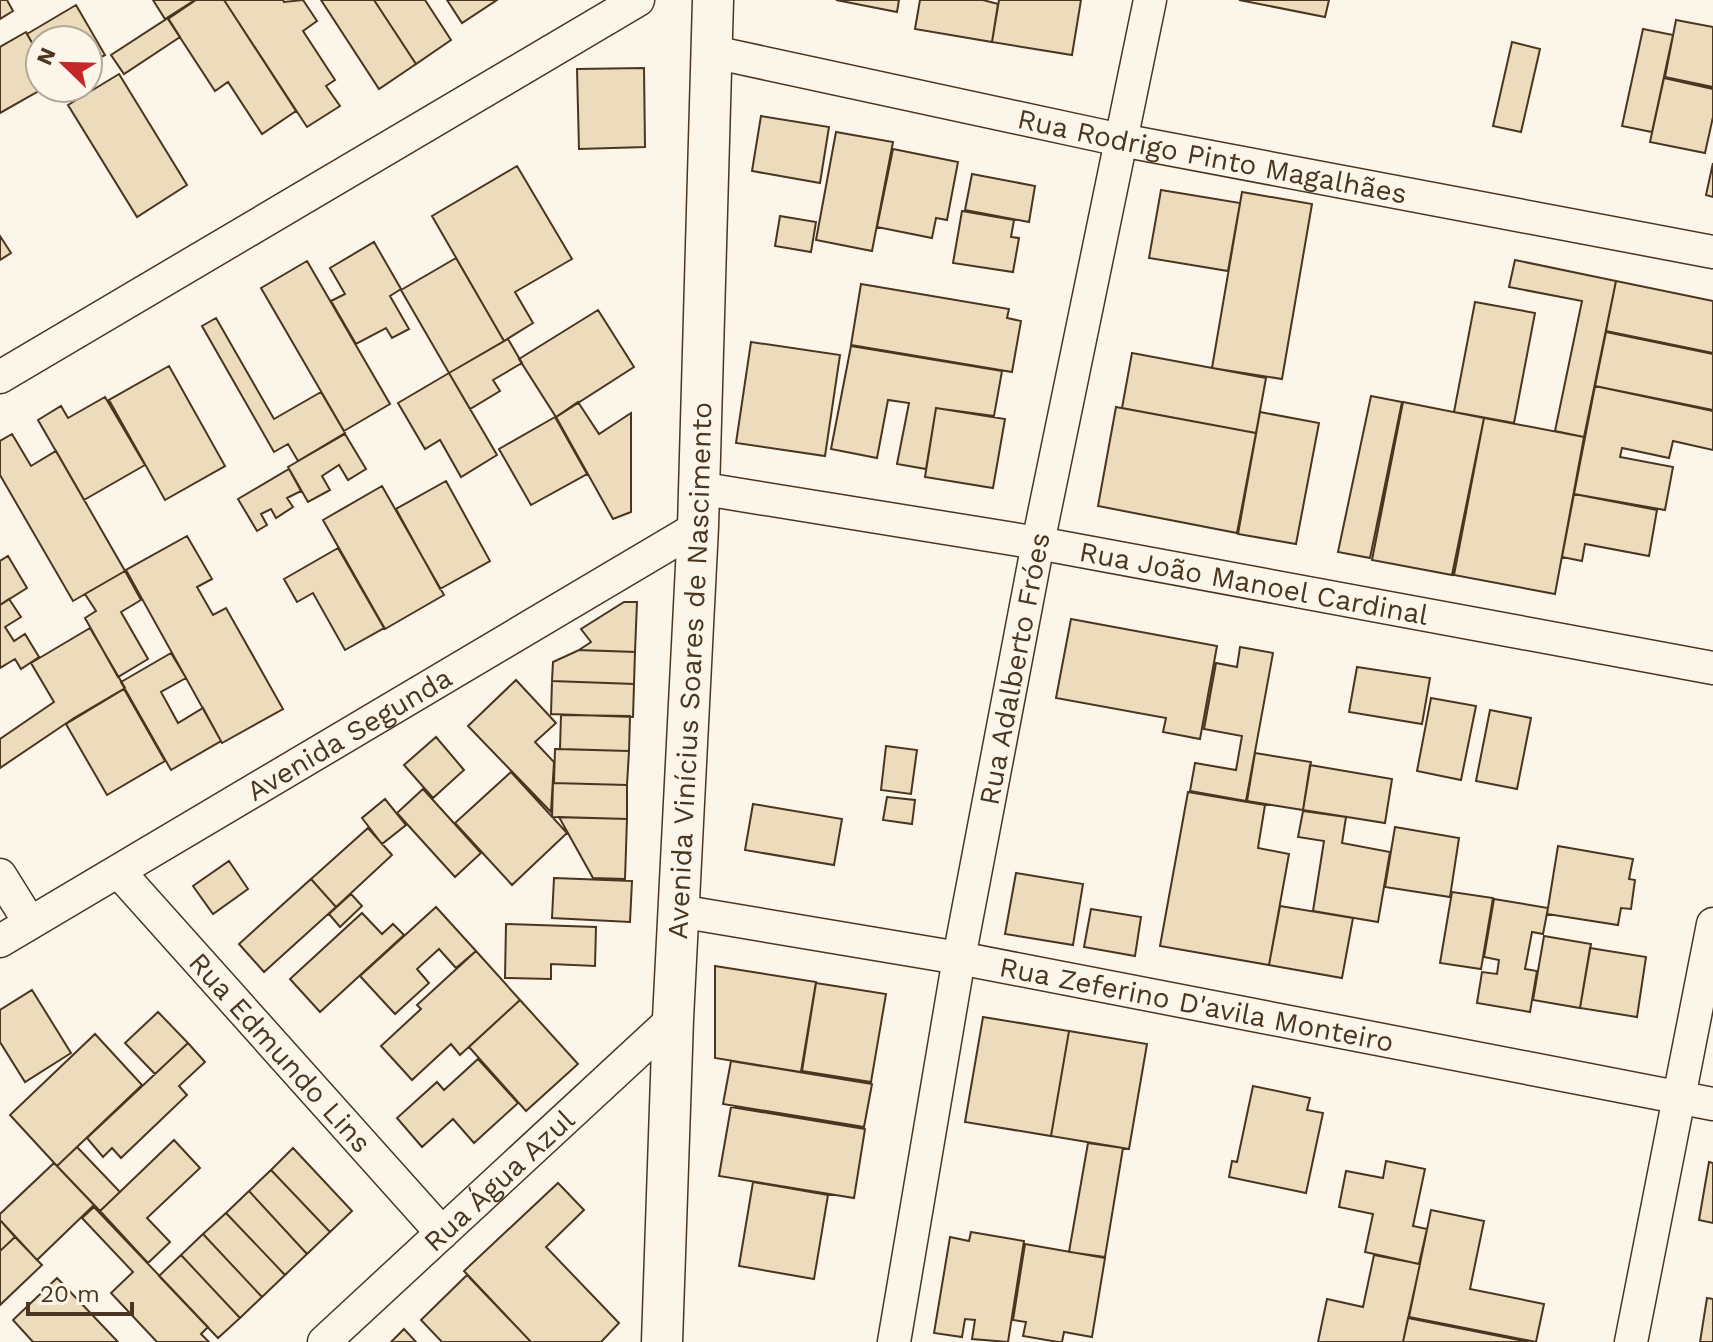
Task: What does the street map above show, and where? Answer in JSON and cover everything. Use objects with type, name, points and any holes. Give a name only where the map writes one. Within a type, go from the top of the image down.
[{"type":"street","points":[[0,377],[638,0]]},
{"type":"street","name":"Avenida Vinícius Soares de Nascimento","points":[[662,1342],[673,1019],[698,527],[713,0]]},
{"type":"street","name":"Rua Adalberto Fróes","points":[[894,1342],[959,958],[1038,543],[1150,0]]},
{"type":"street","name":"Rua Rodrigo Pinto Magalhães","points":[[713,52],[1121,140],[1713,252]]},
{"type":"street","name":"Rua João Manoel Cardinal","points":[[698,488],[1038,543],[1713,668]]},
{"type":"street","name":"Avenida Segunda","points":[[0,941],[698,527]]},
{"type":"street","name":"Rua Edmundo Lins","points":[[119,872],[442,1233]]},
{"type":"street","points":[[0,875],[30,923]]},
{"type":"street","name":"Rua Zeferino D'avila Monteiro","points":[[679,911],[959,958],[1713,1104]]},
{"type":"street","points":[[1631,1342],[1713,924]]},
{"type":"street","name":"Rua Água Azul","points":[[324,1342],[673,1019]]},
{"type":"building","points":[[0,0],[7,0],[13,11],[0,19]]},
{"type":"building","points":[[153,0],[195,0],[165,19]]},
{"type":"building","points":[[196,0],[224,0],[296,111],[262,134],[228,82],[215,91],[168,19]]},
{"type":"building","points":[[224,0],[303,0],[317,21],[303,31],[335,80],[326,86],[340,106],[307,127]]},
{"type":"building","points":[[321,0],[374,0],[416,64],[379,89]]},
{"type":"building","points":[[374,0],[425,0],[451,40],[416,64]]},
{"type":"building","points":[[447,0],[497,0],[462,23]]},
{"type":"building","points":[[836,0],[899,0],[897,12]]},
{"type":"building","points":[[920,0],[983,0],[998,4],[992,42],[915,29]]},
{"type":"building","points":[[999,0],[1081,0],[1072,55],[992,42]]},
{"type":"building","points":[[1239,0],[1329,0],[1325,17]]},
{"type":"building","points":[[76,5],[87,24],[44,24]]},
{"type":"building","points":[[168,18],[180,37],[124,74],[111,55]]},
{"type":"building","points":[[1676,20],[1713,27],[1713,87],[1665,77]]},
{"type":"building","points":[[1643,29],[1673,35],[1652,132],[1622,126]]},
{"type":"building","points":[[24,33],[24,99],[0,113],[0,47]]},
{"type":"building","points":[[1512,42],[1540,49],[1521,132],[1493,126]]},
{"type":"building","points":[[644,68],[645,147],[579,149],[577,69]]},
{"type":"building","points":[[119,74],[187,185],[137,217],[68,105],[104,104],[104,83]]},
{"type":"building","points":[[1664,78],[1713,89],[1713,117],[1705,153],[1650,142]]},
{"type":"building","points":[[761,116],[829,127],[820,183],[752,171]]},
{"type":"building","points":[[836,132],[893,142],[872,251],[816,240]]},
{"type":"building","points":[[893,149],[958,162],[947,220],[936,218],[932,238],[877,227]]},
{"type":"building","points":[[1713,163],[1713,197],[1706,195]]},
{"type":"building","points":[[517,166],[572,259],[515,292],[533,323],[504,341],[432,216]]},
{"type":"building","points":[[972,174],[1035,186],[1029,222],[965,210]]},
{"type":"building","points":[[1161,190],[1240,203],[1228,271],[1149,258]]},
{"type":"building","points":[[1242,192],[1312,204],[1282,379],[1212,368]]},
{"type":"building","points":[[962,211],[1014,220],[1011,237],[1019,238],[1013,272],[953,263]]},
{"type":"building","points":[[780,216],[816,222],[811,252],[775,246]]},
{"type":"building","points":[[0,236],[11,253],[0,260]]},
{"type":"building","points":[[374,242],[401,289],[390,296],[409,329],[392,338],[386,328],[356,344],[331,301],[345,294],[330,268]]},
{"type":"building","points":[[456,258],[504,341],[449,373],[401,290]]},
{"type":"building","points":[[1515,260],[1616,281],[1584,437],[1555,431],[1582,301],[1509,287]]},
{"type":"building","points":[[307,261],[390,404],[344,431],[261,288]]},
{"type":"building","points":[[1616,281],[1713,301],[1713,353],[1606,331]]},
{"type":"building","points":[[861,284],[1009,309],[1007,318],[1021,321],[1012,372],[851,345]]},
{"type":"building","points":[[1475,302],[1535,313],[1514,423],[1454,412]]},
{"type":"building","points":[[598,310],[634,367],[556,417],[519,359]]},
{"type":"building","points":[[216,318],[274,419],[321,392],[345,433],[298,461],[288,444],[274,452],[202,326]]},
{"type":"building","points":[[1606,332],[1713,354],[1713,410],[1595,386]]},
{"type":"building","points":[[508,339],[522,363],[493,380],[500,391],[470,409],[449,373]]},
{"type":"building","points":[[751,342],[840,355],[825,456],[736,443]]},
{"type":"building","points":[[851,346],[1002,371],[994,416],[936,408],[926,469],[897,464],[909,403],[888,400],[877,458],[831,449]]},
{"type":"building","points":[[1132,353],[1266,378],[1256,433],[1122,408]]},
{"type":"building","points":[[169,366],[225,466],[165,500],[109,400]]},
{"type":"building","points":[[449,373],[497,455],[461,477],[440,440],[425,449],[398,403]]},
{"type":"building","points":[[1595,386],[1713,411],[1713,450],[1673,441],[1669,458],[1622,448],[1620,457],[1673,467],[1665,510],[1574,494]]},
{"type":"building","points":[[1371,396],[1402,402],[1370,558],[1338,552]]},
{"type":"building","points":[[105,397],[145,465],[84,500],[38,420],[61,406],[68,418]]},
{"type":"building","points":[[578,402],[599,434],[631,413],[631,512],[613,519],[556,417]]},
{"type":"building","points":[[1403,402],[1484,418],[1452,575],[1372,560]]},
{"type":"building","points":[[1116,407],[1256,433],[1237,533],[1098,506]]},
{"type":"building","points":[[936,408],[1005,419],[993,488],[925,477]]},
{"type":"building","points":[[1260,412],[1319,423],[1296,544],[1238,534]]},
{"type":"building","points":[[555,417],[587,474],[531,505],[499,449]]},
{"type":"building","points":[[1484,418],[1584,437],[1555,594],[1454,575]]},
{"type":"building","points":[[12,434],[31,466],[56,451],[125,571],[73,601],[0,475],[0,441]]},
{"type":"building","points":[[345,434],[366,469],[348,480],[339,465],[322,476],[330,490],[308,502],[288,467]]},
{"type":"building","points":[[289,469],[301,491],[287,498],[293,507],[276,518],[271,509],[261,514],[267,525],[257,531],[238,499]]},
{"type":"building","points":[[446,481],[490,561],[440,589],[396,509]]},
{"type":"building","points":[[382,486],[444,595],[385,629],[323,520]]},
{"type":"building","points":[[1574,494],[1657,510],[1649,556],[1585,544],[1582,561],[1562,557]]},
{"type":"building","points":[[187,536],[212,579],[197,587],[213,615],[226,608],[283,709],[222,743],[126,570]]},
{"type":"building","points":[[338,548],[384,628],[345,650],[313,593],[297,602],[284,579]]},
{"type":"building","points":[[8,556],[27,588],[0,605],[0,561]]},
{"type":"building","points":[[125,571],[141,600],[121,612],[148,659],[118,677],[85,618],[96,611],[85,594]]},
{"type":"building","points":[[9,599],[21,617],[5,627],[14,641],[25,634],[39,657],[21,669],[15,659],[0,668],[0,605]]},
{"type":"building","points":[[624,602],[637,602],[635,652],[579,650],[591,642],[581,629]]},
{"type":"building","points":[[1071,619],[1217,646],[1200,739],[1163,732],[1166,718],[1056,698]]},
{"type":"building","points":[[90,628],[125,688],[0,768],[0,739],[54,702],[31,663]]},
{"type":"building","points":[[1240,647],[1273,653],[1246,801],[1190,791],[1195,763],[1236,770],[1242,736],[1204,729],[1216,663],[1237,667]]},
{"type":"building","points":[[579,650],[635,652],[634,684],[552,681],[553,662]]},
{"type":"building","points":[[171,653],[186,678],[161,692],[178,723],[203,708],[221,741],[171,770],[121,682]]},
{"type":"building","points":[[1357,667],[1430,678],[1422,724],[1349,712]]},
{"type":"building","points":[[516,680],[556,723],[535,742],[554,762],[551,812],[468,726]]},
{"type":"building","points":[[552,681],[634,684],[633,717],[551,714]]},
{"type":"building","points":[[124,689],[165,761],[107,795],[66,724]]},
{"type":"building","points":[[1431,698],[1476,706],[1461,780],[1417,771]]},
{"type":"building","points":[[1490,710],[1531,718],[1517,789],[1476,781]]},
{"type":"building","points":[[561,715],[630,716],[629,751],[560,749]]},
{"type":"building","points":[[436,737],[464,770],[433,798],[404,765]]},
{"type":"building","points":[[886,746],[917,750],[911,794],[881,790]]},
{"type":"building","points":[[555,749],[629,751],[627,785],[554,783]]},
{"type":"building","points":[[1255,753],[1311,762],[1303,810],[1247,801]]},
{"type":"building","points":[[1310,765],[1392,779],[1385,823],[1303,810]]},
{"type":"building","points":[[511,772],[567,833],[512,885],[455,823]]},
{"type":"building","points":[[553,783],[627,785],[627,819],[552,817]]},
{"type":"building","points":[[423,789],[481,853],[455,877],[397,813]]},
{"type":"building","points":[[1188,792],[1265,805],[1258,848],[1289,854],[1269,965],[1160,946]]},
{"type":"building","points":[[887,797],[915,800],[912,824],[883,820]]},
{"type":"building","points":[[385,799],[406,825],[382,844],[362,818]]},
{"type":"building","points":[[753,804],[842,819],[834,865],[745,850]]},
{"type":"building","points":[[1303,811],[1346,817],[1342,843],[1390,852],[1378,922],[1313,911],[1324,841],[1298,837]]},
{"type":"building","points":[[559,817],[627,819],[625,879],[593,878]]},
{"type":"building","points":[[1395,827],[1459,838],[1450,897],[1385,887]]},
{"type":"building","points":[[368,828],[392,855],[336,907],[311,879]]},
{"type":"building","points":[[1558,846],[1633,859],[1629,879],[1635,880],[1631,909],[1621,908],[1618,925],[1547,914]]},
{"type":"building","points":[[229,861],[248,889],[213,914],[193,886]]},
{"type":"building","points":[[1016,873],[1083,884],[1073,945],[1005,934]]},
{"type":"building","points":[[554,878],[632,881],[630,922],[552,918]]},
{"type":"building","points":[[311,879],[336,907],[264,972],[239,944]]},
{"type":"building","points":[[1452,892],[1493,898],[1481,969],[1440,963]]},
{"type":"building","points":[[351,894],[362,906],[340,927],[329,914]]},
{"type":"building","points":[[1494,899],[1548,908],[1543,934],[1532,932],[1525,969],[1537,971],[1530,1012],[1477,1003],[1482,972],[1497,974],[1499,960],[1484,957]]},
{"type":"building","points":[[1280,906],[1353,918],[1342,978],[1269,965]]},
{"type":"building","points":[[436,907],[476,951],[456,968],[439,949],[417,969],[429,983],[395,1014],[360,976]]},
{"type":"building","points":[[1091,909],[1141,917],[1135,956],[1084,947]]},
{"type":"building","points":[[362,913],[382,934],[393,924],[404,935],[320,1012],[290,979]]},
{"type":"building","points":[[506,924],[596,927],[595,966],[551,964],[551,979],[505,978]]},
{"type":"building","points":[[1544,936],[1591,944],[1580,1008],[1533,1000]]},
{"type":"building","points":[[1590,948],[1646,957],[1637,1017],[1580,1008]]},
{"type":"building","points":[[476,951],[520,1000],[460,1055],[451,1044],[412,1080],[381,1046],[421,1009],[417,1005]]},
{"type":"building","points":[[715,966],[816,982],[801,1072],[715,1058]]},
{"type":"building","points":[[816,983],[886,994],[871,1082],[802,1071]]},
{"type":"building","points":[[32,990],[71,1053],[25,1082],[0,1042],[0,1010]]},
{"type":"building","points":[[520,1000],[578,1064],[526,1111],[469,1047]]},
{"type":"building","points":[[158,1012],[188,1043],[155,1074],[125,1043]]},
{"type":"building","points":[[983,1017],[1069,1031],[1051,1136],[965,1122]]},
{"type":"building","points":[[1069,1031],[1147,1044],[1129,1149],[1051,1136]]},
{"type":"building","points":[[95,1034],[142,1085],[57,1166],[10,1115]]},
{"type":"building","points":[[188,1043],[205,1062],[179,1086],[187,1095],[121,1158],[112,1148],[103,1157],[87,1138]]},
{"type":"building","points":[[478,1059],[518,1103],[474,1143],[453,1119],[422,1147],[397,1118],[437,1082],[444,1090]]},
{"type":"building","points":[[731,1061],[872,1084],[864,1127],[723,1104]]},
{"type":"building","points":[[1253,1086],[1310,1098],[1307,1110],[1323,1113],[1306,1193],[1229,1177],[1232,1161],[1237,1162]]},
{"type":"building","points":[[731,1107],[865,1129],[854,1198],[719,1176]]},
{"type":"building","points":[[174,1140],[200,1168],[147,1218],[170,1242],[148,1263],[100,1211]]},
{"type":"building","points":[[1088,1143],[1123,1148],[1105,1257],[1069,1252]]},
{"type":"building","points":[[77,1147],[120,1192],[100,1211],[57,1166]]},
{"type":"building","points":[[293,1148],[352,1211],[330,1232],[271,1170]]},
{"type":"building","points":[[1386,1161],[1425,1169],[1413,1226],[1427,1229],[1419,1264],[1365,1252],[1373,1214],[1339,1207],[1346,1171],[1383,1178]]},
{"type":"building","points":[[1709,1162],[1713,1163],[1713,1223],[1699,1220]]},
{"type":"building","points":[[54,1163],[94,1205],[37,1260],[0,1220],[0,1214]]},
{"type":"building","points":[[271,1170],[330,1232],[307,1254],[249,1191]]},
{"type":"building","points":[[753,1182],[828,1195],[814,1279],[739,1266]]},
{"type":"building","points":[[558,1183],[584,1210],[546,1247],[619,1323],[601,1342],[531,1342],[464,1271]]},
{"type":"building","points":[[249,1191],[307,1254],[285,1275],[226,1213]]},
{"type":"building","points":[[94,1207],[208,1327],[201,1334],[209,1342],[157,1342],[111,1293],[133,1272],[82,1218]]},
{"type":"building","points":[[1431,1210],[1484,1221],[1470,1289],[1544,1304],[1536,1342],[1409,1317]]},
{"type":"building","points":[[226,1213],[285,1275],[262,1297],[203,1234]]},
{"type":"building","points":[[0,1220],[15,1237],[0,1251]]},
{"type":"building","points":[[971,1232],[1024,1241],[1008,1342],[972,1339],[975,1320],[965,1319],[962,1337],[934,1333],[950,1237],[969,1241]]},
{"type":"building","points":[[203,1234],[262,1297],[240,1318],[181,1255]]},
{"type":"building","points":[[15,1237],[42,1265],[0,1305],[0,1251]]},
{"type":"building","points":[[1025,1244],[1105,1258],[1092,1337],[1064,1332],[1062,1342],[1058,1342],[1023,1336],[1026,1322],[1013,1320]]},
{"type":"building","points":[[181,1255],[240,1318],[218,1338],[159,1276]]},
{"type":"building","points":[[1374,1255],[1420,1264],[1403,1342],[1318,1342],[1327,1299],[1363,1307]]},
{"type":"building","points":[[467,1275],[531,1342],[442,1342],[421,1320]]},
{"type":"building","points":[[57,1278],[118,1342],[33,1342],[13,1320]]},
{"type":"building","points":[[1707,1298],[1713,1299],[1713,1342],[1700,1342]]},
{"type":"building","points":[[1408,1318],[1529,1342],[1403,1342]]},
{"type":"building","points":[[404,1329],[416,1342],[391,1342]]}]
